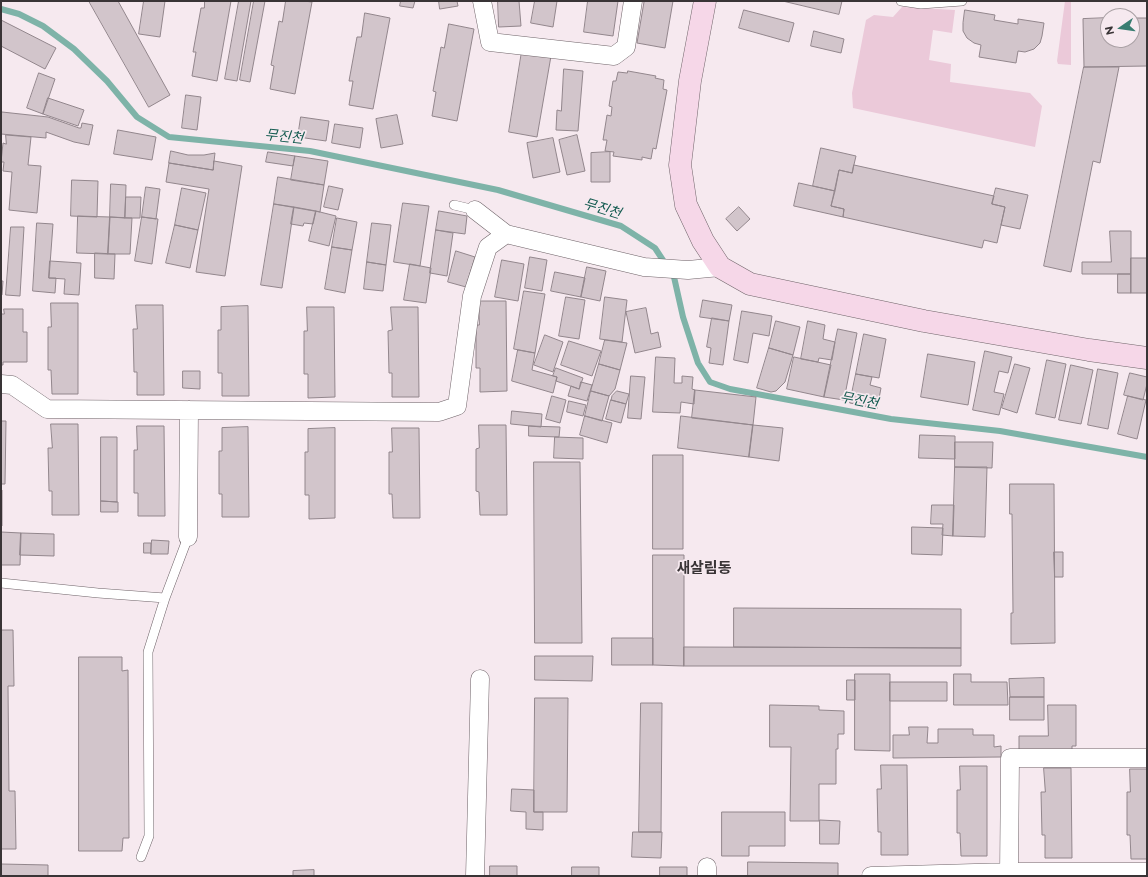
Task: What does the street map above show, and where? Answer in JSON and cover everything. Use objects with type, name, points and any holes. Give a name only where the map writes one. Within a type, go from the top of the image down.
[{"type":"street","points":[[482,1],[490,42],[614,56],[626,47],[634,1]]},
{"type":"street","points":[[705,1],[690,81],[680,165],[686,205],[703,241],[720,267],[750,284],[924,321],[1090,350],[1147,358]]},
{"type":"street","points":[[475,210],[506,234],[644,267],[688,270],[720,267]]},
{"type":"street","points":[[1,384],[12,385],[47,409],[439,412],[457,406],[472,296],[488,247],[506,234]]},
{"type":"street","points":[[188,536],[189,410]]},
{"type":"street","points":[[475,876],[480,679]]},
{"type":"street","points":[[1009,874],[1010,758],[1147,758]]},
{"type":"street","points":[[871,876],[1147,872]]},
{"type":"lane","points":[[901,1],[921,4],[962,1]]},
{"type":"lane","points":[[454,205],[475,210]]},
{"type":"lane","points":[[141,857],[149,836],[148,652],[165,598],[188,536]]},
{"type":"lane","points":[[1,583],[165,598]]},
{"type":"shaded area","points":[[1065,1],[1071,1],[1071,65],[1058,64],[1057,61]]},
{"type":"shaded area","points":[[902,7],[955,10],[952,33],[933,30],[929,60],[951,64],[950,82],[1030,93],[1042,106],[1035,147],[853,108],[852,93],[866,20],[874,15],[893,17]]},
{"type":"building","points":[[89,1],[118,1],[170,95],[149,107]]},
{"type":"building","points":[[144,1],[165,1],[160,37],[139,34]]},
{"type":"building","points":[[205,1],[231,1],[217,81],[192,76],[196,52],[193,52],[201,8],[204,8]]},
{"type":"building","points":[[239,1],[251,1],[237,81],[225,79]]},
{"type":"building","points":[[254,1],[265,1],[250,82],[240,80]]},
{"type":"building","points":[[286,1],[312,2],[295,94],[270,89],[274,66],[271,65],[279,21],[282,22]]},
{"type":"building","points":[[401,1],[415,1],[413,8],[400,6]]},
{"type":"building","points":[[439,1],[457,1],[458,6],[440,9]]},
{"type":"building","points":[[498,1],[519,1],[521,26],[499,27]]},
{"type":"building","points":[[535,1],[557,1],[553,27],[531,23]]},
{"type":"building","points":[[588,1],[618,1],[613,36],[584,32]]},
{"type":"building","points":[[640,1],[673,1],[665,48],[637,43],[644,2]]},
{"type":"building","points":[[783,1],[842,1],[839,14]]},
{"type":"building","points":[[744,10],[794,23],[789,42],[739,28]]},
{"type":"building","points":[[965,10],[995,15],[994,20],[1018,24],[1018,19],[1044,23],[1040,43],[1034,49],[1025,52],[1018,51],[1016,63],[979,57],[981,45],[974,43],[967,38],[963,31]]},
{"type":"building","points":[[365,13],[390,18],[373,109],[349,105],[353,81],[349,81],[357,37],[361,37]]},
{"type":"building","points":[[1100,18],[1100,48],[1140,48],[1140,18],[1147,18],[1147,66],[1084,67],[1083,19]]},
{"type":"building","points":[[1,20],[56,48],[45,69],[1,46]]},
{"type":"building","points":[[449,24],[474,29],[457,121],[432,116],[436,92],[433,91],[441,47],[444,48]]},
{"type":"building","points":[[814,31],[844,39],[841,53],[811,46]]},
{"type":"building","points":[[522,51],[551,56],[537,137],[509,132]]},
{"type":"building","points":[[1084,67],[1119,67],[1100,163],[1093,161],[1071,272],[1044,266]]},
{"type":"building","points":[[564,69],[583,71],[578,131],[556,130],[557,110],[561,111]]},
{"type":"building","points":[[628,71],[656,76],[655,78],[664,80],[663,89],[667,90],[656,149],[653,148],[651,159],[642,157],[642,160],[613,156],[614,152],[605,151],[607,140],[603,140],[607,115],[611,116],[612,107],[609,106],[613,81],[616,81],[618,72],[627,73]]},
{"type":"building","points":[[39,73],[55,79],[43,114],[27,108]]},
{"type":"building","points":[[186,95],[201,97],[197,130],[182,128]]},
{"type":"building","points":[[48,98],[84,110],[78,126],[43,114]]},
{"type":"building","points":[[2,112],[48,117],[79,128],[81,128],[82,123],[93,125],[89,145],[74,142],[46,132],[46,138],[1,134]]},
{"type":"building","points":[[397,115],[403,144],[381,148],[376,119]]},
{"type":"building","points":[[301,117],[329,121],[326,141],[298,137]]},
{"type":"building","points":[[335,124],[363,128],[360,148],[332,143]]},
{"type":"building","points":[[118,130],[156,137],[152,160],[114,154]]},
{"type":"building","points":[[6,135],[31,137],[28,165],[41,166],[37,213],[9,210],[12,172],[3,171],[4,162],[1,162],[3,143],[6,144]]},
{"type":"building","points":[[577,135],[585,171],[567,175],[559,140]]},
{"type":"building","points":[[553,138],[560,172],[533,178],[527,143]]},
{"type":"building","points":[[821,148],[856,156],[852,173],[839,170],[835,191],[813,186]]},
{"type":"building","points":[[171,151],[188,155],[215,153],[213,170],[169,163]]},
{"type":"building","points":[[268,152],[295,156],[293,166],[266,162]]},
{"type":"building","points":[[610,152],[610,182],[591,182],[591,153]]},
{"type":"building","points":[[295,156],[328,161],[324,185],[291,180]]},
{"type":"building","points":[[214,161],[242,166],[225,276],[196,272],[209,189],[166,182],[169,163],[213,170]]},
{"type":"building","points":[[854,165],[994,196],[992,204],[1005,207],[997,243],[984,240],[982,248],[843,217],[844,209],[831,206],[839,170],[852,173]]},
{"type":"building","points":[[278,177],[324,185],[320,212],[274,204]]},
{"type":"building","points":[[72,180],[98,181],[97,217],[71,216]]},
{"type":"building","points":[[799,183],[835,191],[831,206],[844,209],[843,217],[794,206]]},
{"type":"building","points":[[111,184],[126,185],[125,218],[110,217]]},
{"type":"building","points":[[329,186],[343,189],[338,210],[324,207]]},
{"type":"building","points":[[146,187],[160,189],[156,219],[142,217]]},
{"type":"building","points":[[182,188],[206,193],[198,230],[175,225]]},
{"type":"building","points":[[996,188],[1028,195],[1020,229],[1001,225],[1005,207],[992,204]]},
{"type":"building","points":[[126,197],[141,197],[140,218],[125,218]]},
{"type":"building","points":[[403,203],[429,206],[420,266],[394,262]]},
{"type":"building","points":[[274,204],[294,207],[282,288],[261,285]]},
{"type":"building","points":[[294,207],[316,211],[313,224],[304,223],[303,226],[291,224]]},
{"type":"building","points":[[739,207],[750,219],[737,231],[726,219]]},
{"type":"building","points":[[316,211],[336,216],[329,246],[309,241]]},
{"type":"building","points":[[439,211],[467,216],[465,234],[436,230]]},
{"type":"building","points":[[78,216],[110,217],[108,254],[77,253]]},
{"type":"building","points":[[110,217],[132,218],[130,254],[108,254]]},
{"type":"building","points":[[142,217],[158,219],[152,264],[135,261]]},
{"type":"building","points":[[337,218],[357,222],[352,250],[332,247]]},
{"type":"building","points":[[37,223],[53,224],[49,278],[56,278],[55,293],[33,291]]},
{"type":"building","points":[[372,223],[391,225],[386,265],[367,262]]},
{"type":"building","points":[[175,225],[198,230],[190,268],[166,263]]},
{"type":"building","points":[[11,227],[24,227],[20,296],[6,295]]},
{"type":"building","points":[[436,230],[453,233],[447,276],[430,273]]},
{"type":"building","points":[[1110,231],[1131,231],[1131,274],[1082,274],[1082,262],[1111,262]]},
{"type":"building","points":[[332,247],[352,250],[345,293],[325,289]]},
{"type":"building","points":[[456,251],[475,257],[466,287],[448,282]]},
{"type":"building","points":[[95,253],[115,254],[114,279],[95,278]]},
{"type":"building","points":[[530,257],[547,260],[542,291],[525,288]]},
{"type":"building","points":[[1131,258],[1147,258],[1147,293],[1131,293]]},
{"type":"building","points":[[502,260],[524,264],[518,301],[495,297]]},
{"type":"building","points":[[50,261],[81,263],[79,295],[64,294],[65,279],[49,278]]},
{"type":"building","points":[[367,262],[386,265],[383,291],[364,289]]},
{"type":"building","points":[[410,264],[431,268],[426,303],[404,300]]},
{"type":"building","points":[[587,267],[606,271],[600,301],[581,297]]},
{"type":"building","points":[[555,272],[585,278],[581,297],[551,291]]},
{"type":"building","points":[[1118,274],[1131,274],[1131,293],[1118,293]]},
{"type":"building","points":[[1,281],[3,281],[2,295],[1,295]]},
{"type":"building","points":[[524,291],[545,294],[535,353],[514,349]]},
{"type":"building","points":[[566,297],[585,300],[579,339],[559,336]]},
{"type":"building","points":[[605,297],[627,300],[622,342],[600,339]]},
{"type":"building","points":[[703,300],[732,305],[729,321],[700,317]]},
{"type":"building","points":[[479,301],[506,301],[507,391],[480,392],[480,368],[476,368],[476,325],[479,325]]},
{"type":"building","points":[[51,303],[78,303],[78,394],[52,394],[51,370],[48,370],[48,327],[51,327]]},
{"type":"building","points":[[136,305],[163,305],[164,395],[137,395],[137,372],[134,372],[133,329],[137,329]]},
{"type":"building","points":[[248,306],[249,396],[222,396],[222,373],[218,373],[218,330],[221,330],[221,307]]},
{"type":"building","points":[[307,307],[334,307],[335,397],[308,398],[308,374],[304,374],[304,331],[307,331]]},
{"type":"building","points":[[391,307],[418,307],[419,397],[392,397],[392,373],[389,373],[388,331],[392,330]]},
{"type":"building","points":[[646,308],[651,334],[658,332],[661,347],[635,353],[626,312]]},
{"type":"building","points":[[4,309],[23,309],[23,332],[27,332],[27,362],[3,362],[3,365],[1,365],[1,314],[4,314]]},
{"type":"building","points":[[742,311],[772,316],[769,336],[753,333],[748,363],[734,360]]},
{"type":"building","points":[[712,318],[729,321],[723,365],[709,363],[711,348],[707,347]]},
{"type":"building","points":[[776,321],[800,327],[793,355],[769,348]]},
{"type":"building","points":[[808,321],[825,325],[823,339],[835,342],[832,360],[819,358],[818,362],[801,359]]},
{"type":"building","points":[[838,329],[857,333],[844,400],[824,397]]},
{"type":"building","points":[[864,334],[886,339],[879,378],[856,374]]},
{"type":"building","points":[[545,335],[563,342],[553,372],[534,365]]},
{"type":"building","points":[[605,340],[627,343],[620,370],[599,364]]},
{"type":"building","points":[[569,341],[601,351],[592,376],[561,365]]},
{"type":"building","points":[[769,348],[793,355],[785,382],[776,391],[771,392],[757,388]]},
{"type":"building","points":[[518,350],[535,353],[532,370],[557,377],[553,393],[512,381]]},
{"type":"building","points":[[985,351],[1012,357],[1008,373],[999,371],[994,392],[1004,394],[999,415],[973,410]]},
{"type":"building","points":[[928,354],[975,362],[968,405],[921,397]]},
{"type":"building","points":[[656,357],[675,358],[674,383],[682,383],[682,376],[693,377],[692,389],[695,390],[694,404],[681,402],[680,413],[653,412]]},
{"type":"building","points":[[794,357],[831,365],[824,397],[787,389]]},
{"type":"building","points":[[1047,360],[1066,364],[1055,418],[1036,414]]},
{"type":"building","points":[[599,364],[620,370],[615,389],[609,396],[591,391]]},
{"type":"building","points":[[1015,364],[1030,368],[1017,413],[1002,408]]},
{"type":"building","points":[[1071,365],[1093,370],[1081,424],[1059,420]]},
{"type":"building","points":[[556,368],[583,378],[579,389],[556,381],[557,377],[553,376]]},
{"type":"building","points":[[1098,369],[1118,373],[1108,429],[1088,425]]},
{"type":"building","points":[[183,371],[200,371],[200,389],[183,388]]},
{"type":"building","points":[[1130,373],[1147,377],[1143,400],[1124,395]]},
{"type":"building","points":[[856,374],[872,377],[870,385],[881,388],[877,409],[850,403]]},
{"type":"building","points":[[631,376],[645,377],[641,419],[628,418]]},
{"type":"building","points":[[581,382],[592,385],[587,401],[568,396],[571,386],[579,389]]},
{"type":"building","points":[[695,390],[756,397],[753,425],[692,418]]},
{"type":"building","points":[[591,391],[609,396],[602,421],[585,416]]},
{"type":"building","points":[[617,391],[629,394],[626,404],[611,400],[612,396]]},
{"type":"building","points":[[552,396],[566,400],[560,423],[546,419]]},
{"type":"building","points":[[1128,396],[1146,400],[1137,439],[1118,434]]},
{"type":"building","points":[[611,400],[626,404],[621,423],[606,419]]},
{"type":"building","points":[[569,401],[586,405],[583,416],[567,412]]},
{"type":"building","points":[[512,411],[542,414],[541,427],[511,424]]},
{"type":"building","points":[[585,416],[612,423],[607,443],[580,435]]},
{"type":"building","points":[[681,416],[753,425],[749,457],[678,448]]},
{"type":"building","points":[[1,421],[6,421],[5,484],[1,484]]},
{"type":"building","points":[[51,424],[78,424],[79,515],[52,515],[52,491],[49,491],[48,448],[52,448]]},
{"type":"building","points":[[479,425],[506,425],[507,515],[480,515],[479,492],[476,491],[476,449],[479,448]]},
{"type":"building","points":[[753,425],[783,428],[779,461],[749,457]]},
{"type":"building","points":[[137,426],[164,426],[165,516],[138,516],[138,493],[134,493],[134,450],[137,450]]},
{"type":"building","points":[[529,426],[560,427],[559,437],[529,436]]},
{"type":"building","points":[[248,427],[249,517],[222,517],[222,494],[219,494],[219,451],[222,451],[222,428]]},
{"type":"building","points":[[335,428],[335,518],[309,519],[309,495],[305,495],[305,452],[308,452],[308,429]]},
{"type":"building","points":[[392,428],[419,428],[420,518],[393,518],[392,494],[389,494],[389,452],[392,452]]},
{"type":"building","points":[[920,435],[955,436],[955,459],[919,458]]},
{"type":"building","points":[[101,437],[117,437],[117,502],[101,501]]},
{"type":"building","points":[[555,437],[583,438],[583,459],[554,458]]},
{"type":"building","points":[[955,442],[993,442],[992,468],[955,467]]},
{"type":"building","points":[[653,455],[683,455],[683,549],[653,549]]},
{"type":"building","points":[[534,462],[580,462],[582,643],[535,643]]},
{"type":"building","points":[[955,467],[987,467],[985,537],[953,536]]},
{"type":"building","points":[[1010,484],[1054,484],[1055,643],[1011,644],[1011,613],[1013,613],[1012,514],[1010,514]]},
{"type":"building","points":[[2,490],[2,526],[1,526]]},
{"type":"building","points":[[101,501],[118,502],[118,512],[101,512]]},
{"type":"building","points":[[932,505],[954,505],[953,536],[942,535],[943,524],[931,524]]},
{"type":"building","points":[[912,527],[943,528],[942,555],[912,554]]},
{"type":"building","points":[[1,532],[21,533],[20,565],[1,565]]},
{"type":"building","points":[[21,533],[54,534],[54,556],[20,555]]},
{"type":"building","points":[[152,540],[169,541],[168,554],[151,554]]},
{"type":"building","points":[[144,543],[151,543],[151,553],[144,553]]},
{"type":"building","points":[[1054,552],[1063,552],[1063,577],[1055,577]]},
{"type":"building","points":[[653,555],[684,555],[684,666],[653,665]]},
{"type":"building","points":[[734,608],[961,609],[961,648],[734,647]]},
{"type":"building","points":[[1,630],[13,630],[14,686],[8,686],[9,791],[15,791],[16,849],[1,849]]},
{"type":"building","points":[[612,638],[653,638],[653,665],[612,665]]},
{"type":"building","points":[[684,647],[961,648],[961,666],[684,666]]},
{"type":"building","points":[[535,656],[593,656],[592,681],[535,680]]},
{"type":"building","points":[[79,657],[122,657],[122,671],[128,670],[129,838],[123,838],[122,851],[79,851]]},
{"type":"building","points":[[855,674],[890,674],[890,751],[855,750]]},
{"type":"building","points":[[954,674],[971,674],[971,682],[1007,682],[1008,705],[954,705]]},
{"type":"building","points":[[1044,678],[1044,697],[1010,697],[1009,679]]},
{"type":"building","points":[[847,680],[855,680],[855,700],[847,700]]},
{"type":"building","points":[[890,682],[947,682],[947,701],[890,701]]},
{"type":"building","points":[[1010,697],[1044,697],[1044,720],[1010,720]]},
{"type":"building","points":[[535,698],[568,698],[567,812],[534,812]]},
{"type":"building","points":[[641,703],[662,703],[661,832],[639,832]]},
{"type":"building","points":[[770,705],[819,706],[819,710],[844,711],[844,734],[838,734],[838,749],[836,749],[836,784],[819,784],[819,821],[790,821],[791,747],[770,747]]},
{"type":"building","points":[[1048,705],[1076,705],[1076,746],[1072,746],[1072,750],[1019,750],[1019,736],[1048,736]]},
{"type":"building","points":[[909,727],[928,727],[927,743],[938,743],[938,729],[973,729],[973,735],[994,735],[994,747],[1001,746],[1001,757],[893,758],[893,735],[909,735]]},
{"type":"building","points":[[881,765],[907,765],[908,855],[881,855],[881,832],[878,832],[877,789],[881,789]]},
{"type":"building","points":[[960,766],[987,766],[987,856],[961,856],[960,833],[957,833],[957,790],[960,790]]},
{"type":"building","points":[[1044,768],[1071,768],[1072,858],[1045,858],[1045,835],[1042,835],[1041,792],[1045,792]]},
{"type":"building","points":[[1130,769],[1147,769],[1147,859],[1131,859],[1130,835],[1127,835],[1127,792],[1130,792]]},
{"type":"building","points":[[512,789],[534,790],[534,812],[543,812],[543,830],[526,829],[526,812],[511,811]]},
{"type":"building","points":[[722,812],[785,812],[785,846],[749,846],[749,856],[722,856]]},
{"type":"building","points":[[820,820],[840,821],[839,844],[820,844]]},
{"type":"building","points":[[633,832],[662,832],[661,858],[632,857]]},
{"type":"building","points":[[748,862],[838,863],[838,876],[748,876]]},
{"type":"building","points":[[1,864],[48,865],[48,876],[1,876]]},
{"type":"building","points":[[490,866],[517,866],[517,876],[490,876]]},
{"type":"building","points":[[572,867],[599,867],[599,876],[572,876]]},
{"type":"building","points":[[660,867],[687,867],[687,876],[660,876]]},
{"type":"building","points":[[314,870],[314,876],[293,876],[293,871]]},
{"type":"waterway","name":"무진천","points":[[1,9],[19,14],[43,26],[74,49],[107,81],[137,117],[169,137],[310,151],[498,190],[621,226],[655,248],[674,277],[683,317],[698,363],[710,382],[730,389],[891,419],[1000,431],[1147,457]]},
{"type":"district","name":"새살림동","points":[[704,569]]}]
